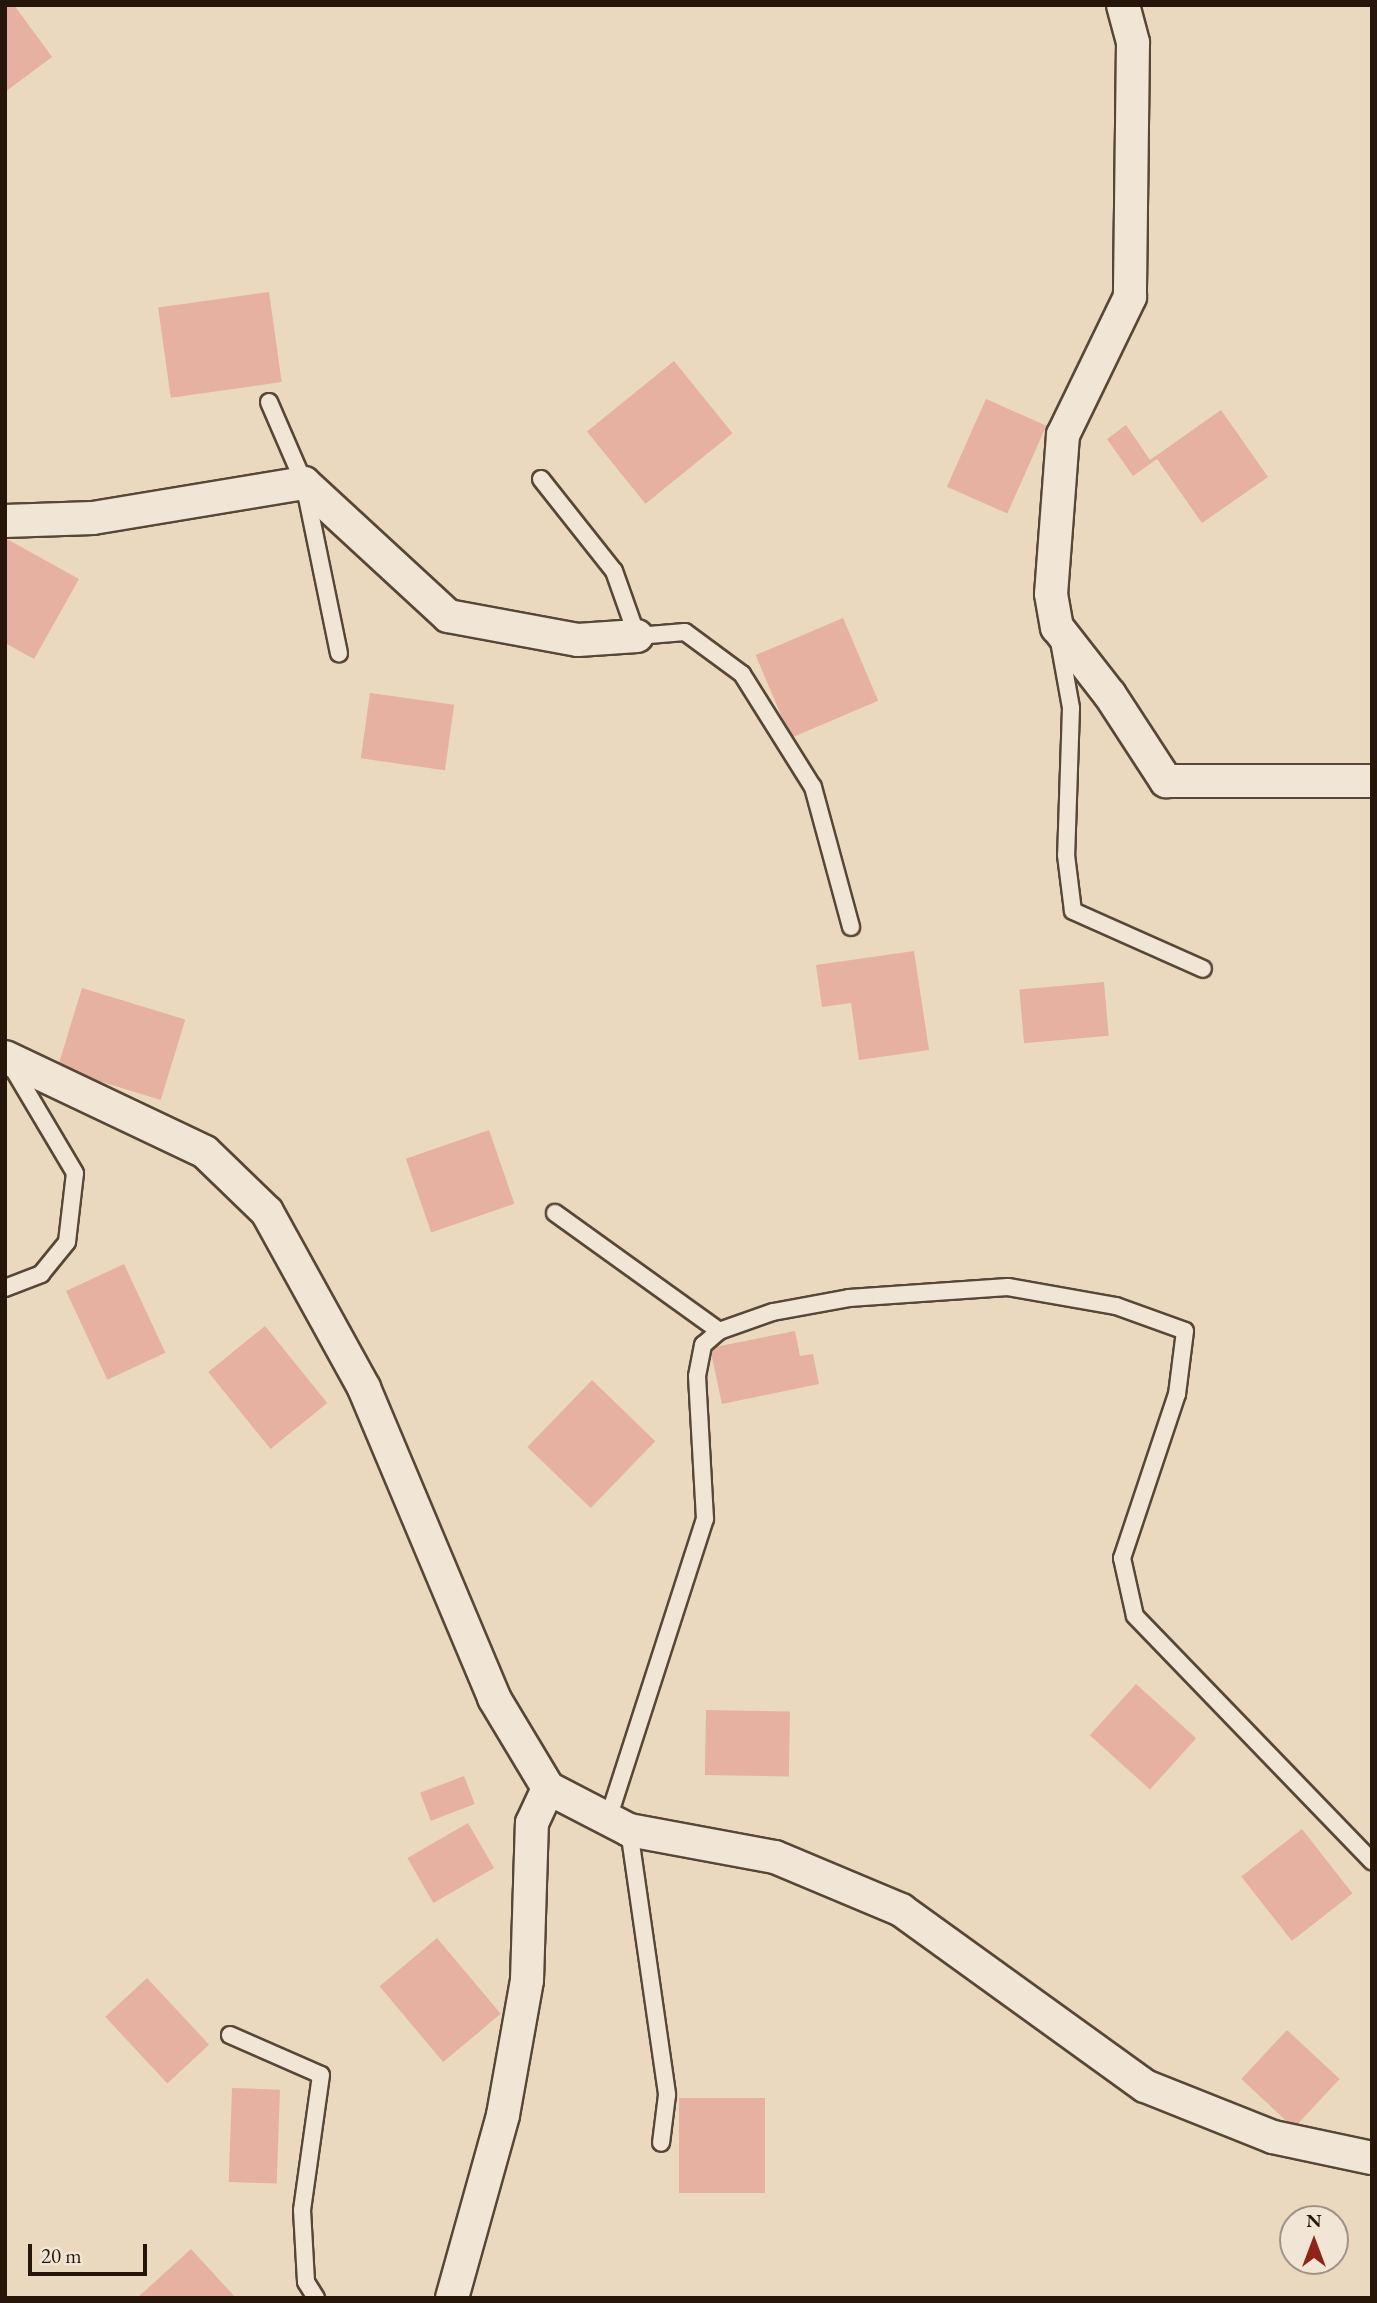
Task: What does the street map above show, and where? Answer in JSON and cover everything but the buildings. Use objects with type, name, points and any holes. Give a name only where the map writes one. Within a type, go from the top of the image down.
[{"type":"street","points":[[1123,5],[1133,43],[1130,297],[1063,435],[1051,594],[1057,627],[1110,695],[1166,781],[1372,781]]},
{"type":"street","points":[[5,521],[93,517],[304,483],[448,616],[578,640],[637,636]]},
{"type":"street","points":[[8,1060],[205,1152],[267,1212],[364,1388],[494,1698],[548,1788],[619,1824],[775,1857],[901,1910],[1146,2086],[1273,2137],[1372,2158]]},
{"type":"street","points":[[452,2298],[503,2115],[527,1980],[532,1823],[548,1788]]},
{"type":"lane","points":[[270,402],[304,483],[339,653]]},
{"type":"lane","points":[[541,479],[614,571],[637,636],[685,632],[742,674],[813,787],[852,927]]},
{"type":"lane","points":[[1057,627],[1071,708],[1066,855],[1073,911],[1203,969]]},
{"type":"lane","points":[[5,1288],[41,1274],[67,1242],[75,1173],[8,1060]]},
{"type":"lane","points":[[555,1213],[719,1331]]},
{"type":"lane","points":[[661,2143],[667,2095],[619,1824],[705,1519],[697,1376],[703,1345],[719,1331],[773,1312],[849,1298],[1008,1287],[1116,1306],[1185,1331],[1177,1394],[1122,1558],[1135,1616],[1372,1861]]},
{"type":"lane","points":[[230,2035],[321,2075],[302,2210],[306,2282],[316,2298]]}]
